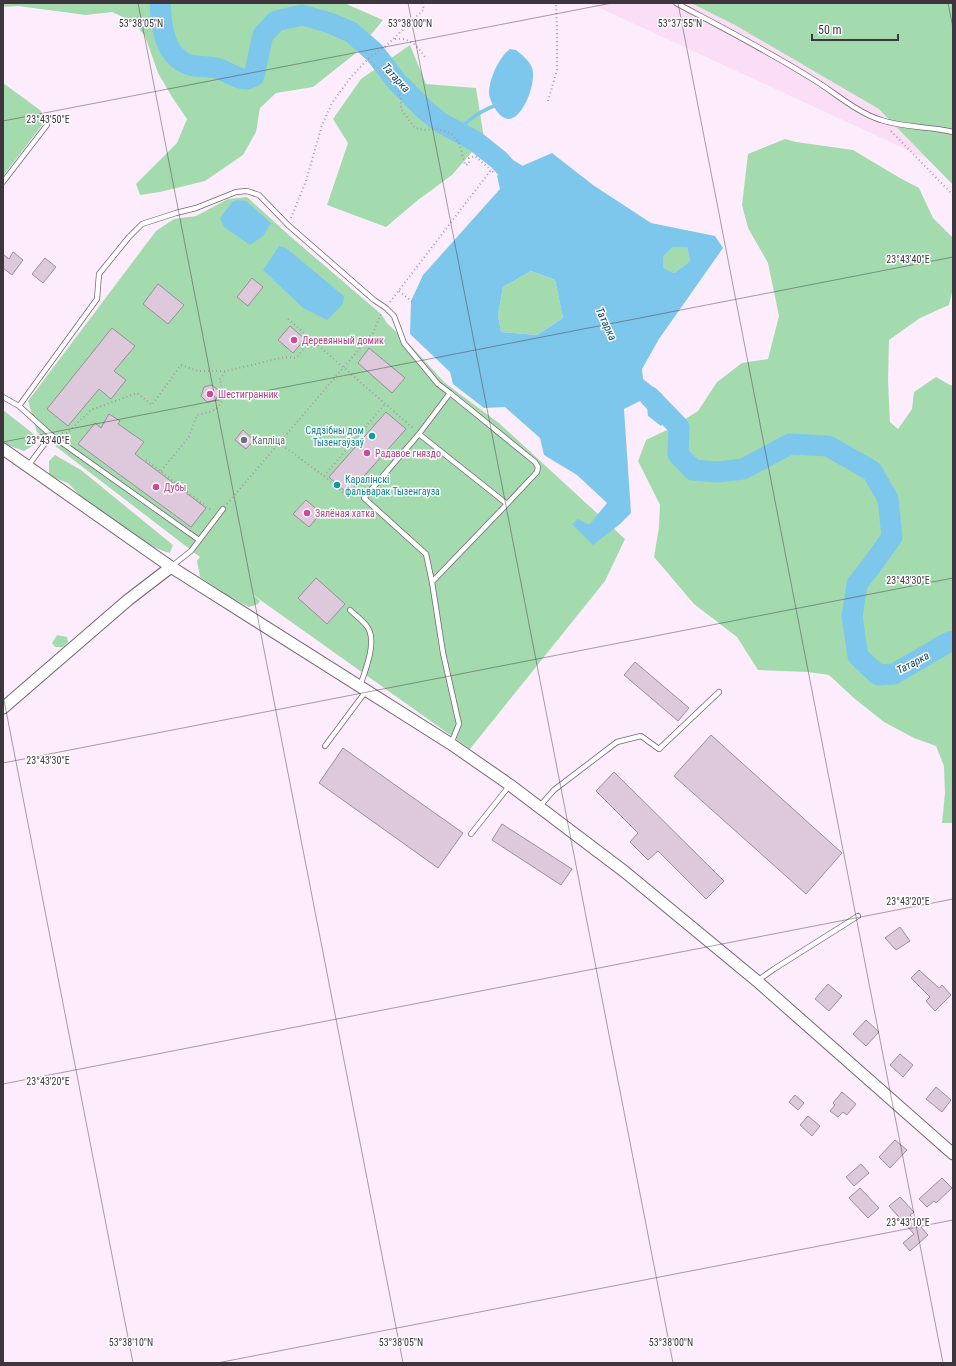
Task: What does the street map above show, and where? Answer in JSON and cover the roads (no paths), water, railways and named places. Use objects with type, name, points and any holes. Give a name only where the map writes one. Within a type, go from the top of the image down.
[{"type":"street","points":[[3,449],[171,567],[451,744],[510,785],[625,872],[757,981],[953,1154]]},
{"type":"street","points":[[3,708],[128,600],[171,567]]},
{"type":"lane","points":[[676,3],[762,49],[811,78],[856,108],[881,120],[909,126],[953,132]]},
{"type":"lane","points":[[3,182],[47,125]]},
{"type":"lane","points":[[19,406],[97,299],[99,274],[128,237],[142,224],[176,212],[196,208],[236,192],[248,191],[259,195],[288,225],[394,316],[404,343],[438,384],[535,462],[538,467],[537,472],[432,582]]},
{"type":"lane","points":[[450,393],[419,434],[364,498],[426,554],[443,653],[459,724],[451,744]]},
{"type":"lane","points":[[3,397],[19,406],[51,435],[199,540]]},
{"type":"lane","points":[[419,434],[507,504]]},
{"type":"lane","points":[[27,467],[51,435]]},
{"type":"lane","points":[[171,567],[191,551],[223,509]]},
{"type":"lane","points":[[325,746],[363,689],[368,662],[371,645],[369,629],[365,623],[350,610]]},
{"type":"lane","points":[[539,807],[554,790],[618,742],[641,736],[659,749],[719,692]]},
{"type":"lane","points":[[471,834],[510,785]]},
{"type":"lane","points":[[757,981],[858,916]]},
{"type":"water","points":[[510,49],[516,50],[531,65],[533,81],[524,106],[519,113],[508,119],[502,117],[496,110],[490,99],[489,87],[495,69],[502,57]]},
{"type":"water","points":[[552,153],[593,185],[651,223],[715,236],[723,248],[659,339],[642,369],[643,379],[662,394],[674,414],[661,426],[648,416],[647,407],[640,401],[624,409],[631,513],[620,524],[593,545],[572,524],[578,519],[589,525],[607,503],[577,475],[544,455],[540,438],[505,407],[484,408],[453,384],[450,372],[410,334],[411,301],[423,275],[500,189],[497,176],[513,163],[522,166]],"holes":[[[673,247],[687,247],[690,261],[674,273],[663,268],[663,257]],[[531,271],[555,280],[563,318],[537,335],[501,332],[498,315],[503,287]]]},
{"type":"water","points":[[237,200],[246,201],[271,223],[263,236],[250,245],[224,227],[220,218],[232,202]]},
{"type":"water","points":[[279,246],[286,248],[344,296],[343,304],[327,320],[303,308],[263,270]]},
{"type":"waterway","name":"Татарка","points":[[160,3],[166,42],[177,57],[184,63],[194,66],[216,68],[242,79],[247,79],[254,76],[263,35],[276,21],[302,15],[330,23],[351,32],[374,52],[397,82],[424,109],[441,123],[475,141],[499,160],[506,168],[530,181]]},
{"type":"waterway","points":[[457,130],[479,113],[494,106]]},
{"type":"waterway","name":"Татарка","points":[[650,397],[679,427],[678,454],[693,470],[717,472],[743,469],[790,444],[828,446],[872,471],[888,499],[892,537],[857,584],[852,617],[858,656],[878,675],[894,674],[953,641]]},
{"type":"place","name":"Деревянный домик","points":[[294,340]]},
{"type":"place","name":"Шестигранник","points":[[210,394]]},
{"type":"place","name":"Сядзібны дом Тызенгаўзаў","points":[[372,436]]},
{"type":"place","name":"Капліца","points":[[244,440]]},
{"type":"place","name":"Радавое гняздо","points":[[367,453]]},
{"type":"place","name":"Каралінскі фальварак Тызенгауза","points":[[337,485]]},
{"type":"place","name":"Дубы","points":[[156,487]]},
{"type":"place","name":"Зялёная хатка","points":[[307,513]]}]
